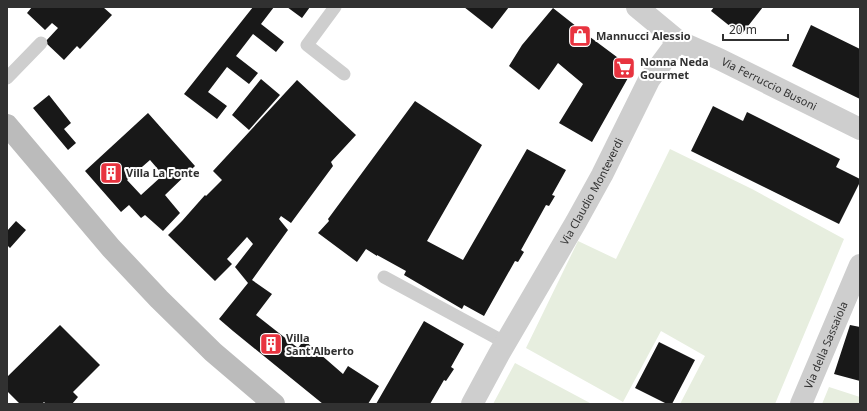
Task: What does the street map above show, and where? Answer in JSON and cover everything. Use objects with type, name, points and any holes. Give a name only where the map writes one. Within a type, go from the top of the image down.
[{"type":"main road","points":[[7,126],[110,248],[153,293],[213,352],[274,404]]},
{"type":"street","name":"Via Ferruccio Busoni","points":[[637,7],[678,41],[719,59],[860,129]]},
{"type":"street","name":"Via Claudio Monteverdi","points":[[472,404],[602,175],[649,80],[678,41]]},
{"type":"street","name":"Via della Sassaiola","points":[[801,404],[860,265]]},
{"type":"lane","points":[[335,7],[307,45],[344,74]]},
{"type":"lane","points":[[7,78],[41,43]]},
{"type":"lane","points":[[384,277],[506,343]]},
{"type":"green space","points":[[670,149],[752,189],[844,239],[775,404],[680,404],[705,356],[661,331],[623,402],[526,348],[578,241],[616,259]]},
{"type":"green space","points":[[515,363],[590,403],[493,404]]},
{"type":"green space","points":[[829,387],[860,397],[860,404],[822,404]]},
{"type":"building","points":[[32,7],[103,7],[112,15],[80,49],[77,46],[64,60],[45,42],[58,28],[52,23],[45,30],[27,13]]},
{"type":"building","points":[[253,7],[274,7],[261,24],[284,42],[276,52],[253,34],[236,56],[258,73],[249,84],[227,67],[208,92],[227,106],[217,119],[184,94]]},
{"type":"building","points":[[287,7],[310,7],[302,18]]},
{"type":"building","points":[[464,7],[509,7],[492,29]]},
{"type":"building","points":[[714,7],[763,7],[741,35],[711,11]]},
{"type":"building","points":[[553,8],[633,69],[592,142],[559,123],[583,84],[558,63],[539,90],[509,66],[522,45]]},
{"type":"building","points":[[811,25],[860,49],[860,99],[792,66]]},
{"type":"building","points":[[261,79],[280,95],[249,130],[232,115]]},
{"type":"building","points":[[297,80],[356,135],[331,162],[333,166],[291,223],[281,216],[279,219],[288,230],[252,280],[272,294],[256,315],[298,348],[304,340],[343,374],[348,366],[379,386],[368,404],[323,404],[219,319],[248,283],[235,267],[253,244],[247,237],[227,259],[232,264],[215,281],[168,235],[205,195],[206,196],[222,180],[213,171]]},
{"type":"building","points":[[49,95],[71,123],[64,129],[76,143],[68,150],[33,108]]},
{"type":"building","points":[[415,101],[482,145],[427,241],[463,260],[527,149],[566,170],[552,195],[555,196],[549,206],[546,205],[521,250],[524,252],[518,262],[515,261],[484,316],[464,305],[462,309],[404,275],[406,271],[366,249],[357,262],[318,233],[329,221],[328,219]]},
{"type":"building","points":[[713,106],[743,121],[747,112],[840,159],[836,167],[860,179],[860,182],[839,224],[691,151]]},
{"type":"building","name":"Villa La Fonte","points":[[148,113],[195,166],[165,195],[180,213],[163,231],[145,215],[141,218],[129,205],[121,212],[85,171]],"holes":[[[150,160],[163,175],[141,195],[127,180]]]},
{"type":"building","points":[[16,221],[26,230],[10,248],[7,245],[7,231]]},
{"type":"building","points":[[424,321],[464,344],[451,367],[454,369],[446,381],[444,380],[430,404],[376,404]]},
{"type":"building","points":[[60,325],[100,365],[73,392],[78,397],[72,404],[46,404],[44,402],[42,404],[20,404],[7,391],[7,377]]},
{"type":"building","points":[[850,325],[860,327],[860,381],[834,374]]},
{"type":"building","points":[[659,342],[695,360],[672,404],[667,404],[635,388]]},
{"type":"place","name":"Mannucci Alessio","points":[[580,36]]},
{"type":"place","name":"Nonna Neda Gourmet","points":[[624,68]]},
{"type":"place","name":"Villa La Fonte","points":[[111,173]]},
{"type":"place","name":"Villa Sant'Alberto","points":[[271,344]]}]
